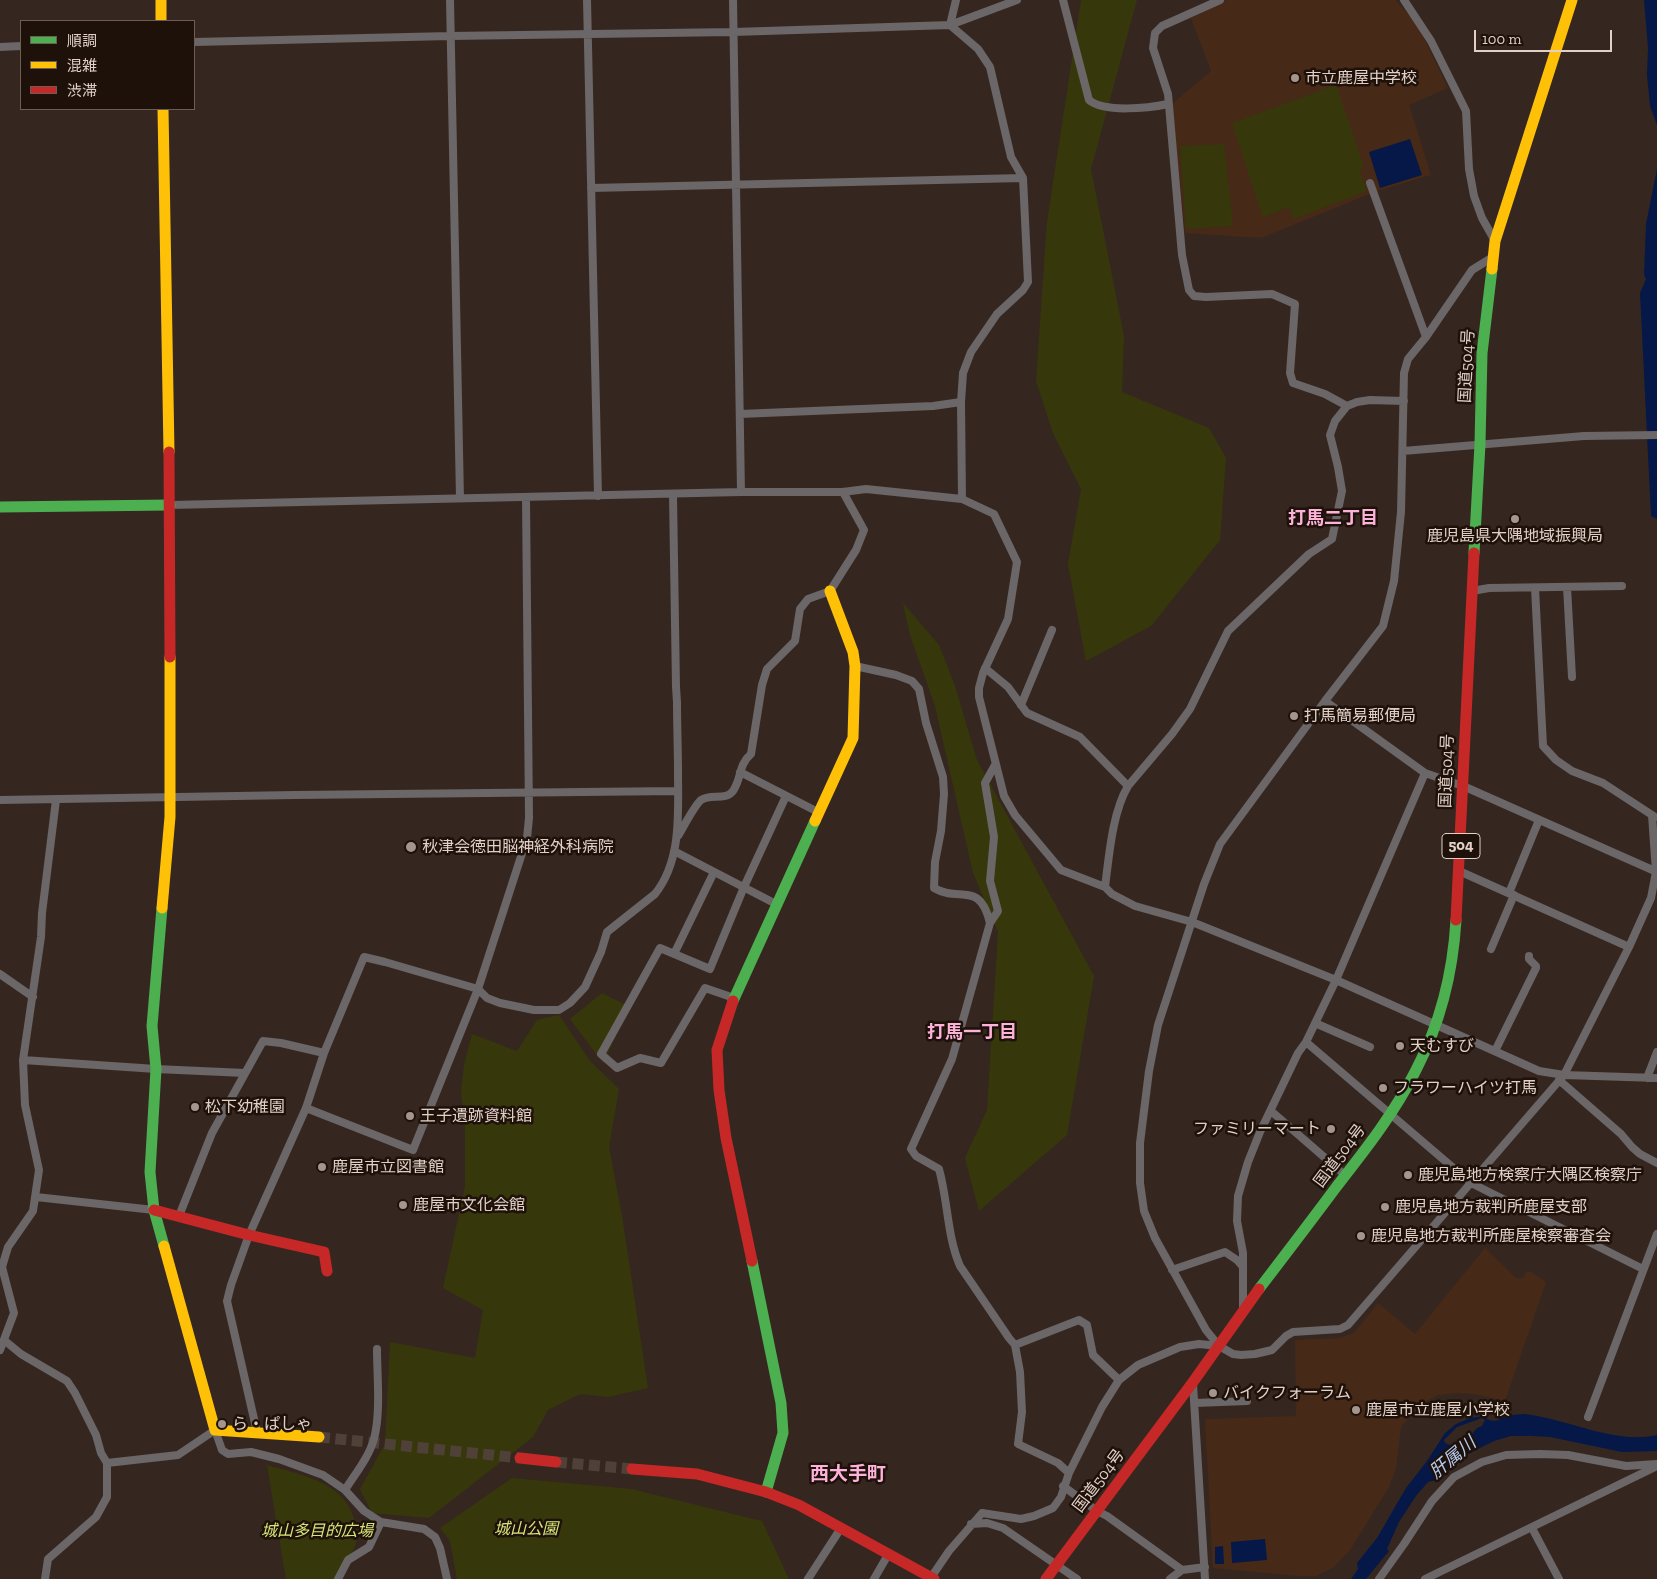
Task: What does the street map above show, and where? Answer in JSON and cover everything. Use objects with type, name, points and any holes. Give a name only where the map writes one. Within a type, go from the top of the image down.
[{"type":"main road","points":[[161,0],[161,20]]},
{"type":"main road","name":"国道504号","points":[[1046,1579],[1193,1382],[1254,1295],[1346,1176],[1390,1114],[1417,1069],[1435,1025],[1447,986],[1455,936],[1480,444],[1482,353],[1494,241],[1572,0]]},
{"type":"main road","points":[[163,110],[170,505],[170,817],[152,1018],[156,1069],[150,1172],[154,1210],[215,1430],[319,1437]]},
{"type":"main road","points":[[0,507],[170,505]]},
{"type":"main road","points":[[766,1492],[784,1433],[781,1403],[726,1138],[718,1090],[718,1050],[722,1031],[734,998],[853,738],[855,666],[853,652],[830,592]]},
{"type":"main road","points":[[154,1210],[324,1252],[327,1271]]},
{"type":"main road","points":[[520,1458],[556,1462]]},
{"type":"main road","points":[[632,1469],[697,1474],[766,1492],[799,1505],[890,1553],[931,1578]]},
{"type":"street","points":[[450,0],[460,498]]},
{"type":"street","points":[[587,0],[598,496]]},
{"type":"street","points":[[733,0],[741,492]]},
{"type":"street","points":[[950,25],[956,0]]},
{"type":"street","points":[[195,42],[734,32],[950,25],[1017,0]]},
{"type":"street","points":[[1063,0],[1089,100],[1099,106],[1145,108],[1168,104]]},
{"type":"street","points":[[1220,0],[1162,26],[1155,33],[1153,48],[1168,94],[1182,255],[1189,290],[1194,296],[1206,297],[1272,294],[1295,304],[1290,373],[1293,383],[1325,394],[1347,406]]},
{"type":"street","points":[[1404,0],[1431,41],[1466,111],[1469,169],[1474,196],[1482,218],[1494,241]]},
{"type":"street","points":[[950,25],[978,49],[990,67],[1011,156],[1023,178],[1028,282],[1023,290],[997,314],[974,347],[963,373],[961,402],[962,499]]},
{"type":"street","points":[[0,47],[20,46]]},
{"type":"street","points":[[591,188],[1023,178]]},
{"type":"street","points":[[1370,183],[1426,337]]},
{"type":"street","points":[[1493,256],[1472,270],[1426,337],[1408,359],[1404,373],[1402,512],[1394,581],[1384,626],[1220,844],[1204,884],[1158,1025],[1149,1071],[1140,1143],[1140,1183],[1144,1211],[1155,1238],[1206,1330],[1219,1346],[1233,1354],[1241,1356],[1272,1350],[1286,1336],[1293,1332],[1340,1329],[1348,1325],[1561,1078],[1629,947],[1651,898],[1656,872],[1654,816],[1603,782],[1572,771],[1556,760],[1543,746],[1535,588]]},
{"type":"street","points":[[1105,887],[1112,835],[1123,795],[1128,786],[1172,734],[1190,709],[1228,631],[1309,554],[1332,539],[1342,491],[1330,436],[1335,421],[1347,406],[1357,402],[1370,400],[1404,401]]},
{"type":"street","points":[[740,414],[933,406],[961,402]]},
{"type":"street","points":[[1403,451],[1584,436],[1657,435]]},
{"type":"street","points":[[170,505],[741,492],[843,492],[866,489],[962,499],[994,514],[1017,562],[1008,619],[985,668],[979,688],[979,697],[1004,796],[1015,815],[1061,870],[1105,887],[1112,894],[1135,906],[1192,922],[1336,980],[1539,1071],[1561,1078],[1657,1078]]},
{"type":"street","points":[[677,838],[701,800],[713,796],[725,796],[733,792],[744,760],[752,754],[762,685],[767,669],[795,641],[800,609],[808,599],[830,592],[856,550],[864,530],[843,492]]},
{"type":"street","points":[[257,1432],[227,1301],[249,1235],[306,1108],[324,1053],[364,957],[478,989],[487,998],[526,1009],[559,1010],[570,1003],[585,986],[601,952],[607,932],[655,894],[668,870],[677,838],[678,792],[673,495]]},
{"type":"street","points":[[306,1108],[413,1150],[478,989],[527,838],[529,818],[526,498]]},
{"type":"street","points":[[1472,591],[1490,588],[1622,586]]},
{"type":"street","points":[[1567,587],[1572,677]]},
{"type":"street","points":[[1021,705],[1052,630]]},
{"type":"street","points":[[855,666],[912,680],[919,689],[926,723],[943,777],[944,794],[941,831],[935,862],[934,888],[942,892],[972,894],[983,904],[990,923]]},
{"type":"street","points":[[985,668],[1008,687],[1027,713],[1080,737],[1128,786]]},
{"type":"street","points":[[1325,702],[1425,772],[1463,786],[1656,872]]},
{"type":"street","points":[[995,765],[985,783],[994,837],[990,881],[998,911],[990,923],[952,1059],[911,1149],[916,1156],[939,1169],[945,1188],[955,1255],[960,1266],[992,1315],[1016,1344],[1020,1372],[1022,1412],[1018,1444],[1058,1463],[1069,1473]]},
{"type":"street","points":[[740,772],[818,812]]},
{"type":"street","points":[[1243,1313],[1243,1253],[1237,1221],[1238,1196],[1248,1162],[1298,1053],[1306,1042],[1336,980],[1425,772]]},
{"type":"street","points":[[0,800],[528,792],[678,792]]},
{"type":"street","points":[[734,998],[705,988],[661,1063],[640,1058],[617,1068],[602,1054],[660,948],[710,969],[744,887],[786,796]]},
{"type":"street","points":[[0,1350],[14,1313],[2,1267],[8,1247],[33,1211],[39,1170],[25,1105],[23,1060],[33,997],[56,800]]},
{"type":"street","points":[[1491,949],[1539,820]]},
{"type":"street","points":[[674,851],[776,904]]},
{"type":"street","points":[[1459,871],[1629,947]]},
{"type":"street","points":[[674,954],[714,872]]},
{"type":"street","points":[[1494,1051],[1536,968],[1529,959],[1529,956]]},
{"type":"street","points":[[0,974],[33,997]]},
{"type":"street","points":[[1315,1023],[1370,1047]]},
{"type":"street","points":[[178,1216],[212,1133],[263,1040],[281,1042],[324,1053]]},
{"type":"street","points":[[1306,1042],[1471,1184],[1642,1269]]},
{"type":"street","points":[[1647,1078],[1657,1052]]},
{"type":"street","points":[[23,1060],[245,1073]]},
{"type":"street","points":[[1561,1078],[1621,1134],[1632,1147],[1640,1154],[1657,1163]]},
{"type":"street","points":[[1271,1111],[1346,1176]]},
{"type":"street","points":[[36,1198],[154,1210]]},
{"type":"street","points":[[1588,1417],[1642,1269],[1657,1234]]},
{"type":"street","points":[[1172,1270],[1225,1252],[1237,1260],[1243,1267]]},
{"type":"street","points":[[1016,1344],[1079,1320],[1087,1325],[1093,1355],[1119,1380]]},
{"type":"street","points":[[4,1340],[21,1354],[67,1381],[88,1418],[96,1435],[100,1453],[107,1463],[107,1497],[96,1517],[48,1559],[45,1579]]},
{"type":"street","points":[[931,1578],[949,1551],[982,1513],[1021,1519],[1054,1508],[1102,1407],[1119,1380],[1152,1358],[1180,1347],[1199,1344],[1219,1346]]},
{"type":"street","points":[[345,1490],[374,1440],[377,1417],[377,1349]]},
{"type":"street","points":[[1193,1382],[1205,1579]]},
{"type":"street","points":[[1195,1403],[1247,1401]]},
{"type":"street","points":[[107,1463],[178,1454],[215,1430],[222,1450],[228,1454],[251,1452],[279,1459],[323,1475],[345,1490],[364,1511],[382,1522],[424,1529],[435,1537],[440,1548],[447,1579]]},
{"type":"street","points":[[1379,1579],[1432,1501],[1454,1477],[1482,1462],[1506,1455],[1540,1454],[1568,1455],[1626,1466],[1657,1465]]},
{"type":"street","points":[[1425,1579],[1657,1465]]},
{"type":"street","points":[[1063,1486],[1097,1512],[1107,1516],[1182,1570]]},
{"type":"street","points":[[338,1579],[348,1560],[369,1546],[382,1522]]},
{"type":"street","points":[[971,1524],[987,1523],[1003,1528],[1077,1579]]},
{"type":"street","points":[[808,1579],[841,1528]]},
{"type":"street","points":[[1532,1528],[1559,1579]]},
{"type":"street","points":[[874,1579],[890,1553]]},
{"type":"street","points":[[1170,1579],[1182,1570],[1205,1567]]},
{"type":"shaded area","points":[[1227,0],[1395,0],[1417,24],[1448,88],[1409,105],[1431,175],[1377,191],[1261,238],[1185,233],[1172,104],[1211,71],[1191,18]]},
{"type":"shaded area","name":"鹿屋市立鹿屋小学校","points":[[1485,1248],[1516,1278],[1523,1278],[1526,1272],[1531,1272],[1546,1282],[1505,1401],[1475,1394],[1455,1393],[1438,1395],[1421,1404],[1401,1427],[1396,1468],[1389,1487],[1350,1550],[1334,1567],[1316,1576],[1213,1568],[1205,1419],[1296,1416],[1295,1340],[1340,1338],[1355,1332],[1378,1303],[1415,1334]]},
{"type":"green space","points":[[1081,0],[1137,0],[1091,169],[1124,336],[1122,392],[1209,428],[1226,458],[1220,540],[1151,626],[1086,661],[1068,564],[1081,489],[1053,433],[1036,381],[1047,222]]},
{"type":"green space","points":[[1336,85],[1364,167],[1359,169],[1367,191],[1294,219],[1289,207],[1263,217],[1232,123]]},
{"type":"green space","points":[[1224,144],[1233,226],[1186,229],[1180,146]]},
{"type":"green space","points":[[903,603],[939,645],[955,686],[977,760],[1094,976],[1067,1135],[979,1211],[965,1158],[987,1110],[998,932],[973,873],[935,706],[910,635]]},
{"type":"green space","points":[[602,993],[630,1007],[603,1063],[570,1019]]},
{"type":"green space","points":[[559,1015],[590,1061],[619,1089],[609,1147],[622,1216],[648,1388],[608,1397],[580,1394],[548,1410],[533,1437],[429,1518],[372,1513],[360,1489],[385,1444],[390,1342],[475,1358],[483,1310],[443,1288],[465,1186],[465,1128],[461,1092],[464,1065],[472,1034],[517,1051],[537,1020]]},
{"type":"green space","name":"城山多目的広場","points":[[267,1465],[317,1481],[329,1487],[347,1504],[356,1524],[357,1539],[351,1555],[333,1579],[286,1579]]},
{"type":"green space","name":"城山公園","points":[[512,1478],[631,1489],[762,1521],[789,1579],[457,1579],[450,1541],[440,1528]]},
{"type":"water","points":[[1644,0],[1657,0],[1657,125],[1650,106]]},
{"type":"water","points":[[1410,139],[1422,175],[1380,188],[1369,152]]},
{"type":"water","points":[[1657,169],[1657,519],[1651,516],[1640,293],[1646,279],[1644,275],[1646,224]]},
{"type":"water","name":"肝属川","points":[[1524,1414],[1540,1416],[1607,1434],[1641,1437],[1657,1435],[1657,1451],[1622,1452],[1550,1437],[1511,1436],[1494,1441],[1460,1458],[1437,1480],[1428,1482],[1399,1522],[1387,1549],[1389,1551],[1366,1579],[1351,1579],[1358,1569],[1357,1563],[1377,1538],[1406,1488],[1427,1461],[1445,1433],[1456,1424],[1470,1418],[1483,1416],[1488,1420],[1494,1421],[1499,1420],[1500,1416]],"holes":[[[1482,1418],[1485,1420],[1482,1426],[1477,1428],[1468,1439],[1459,1441],[1452,1446],[1445,1443],[1444,1440],[1457,1427]]]},
{"type":"water","points":[[1265,1539],[1267,1560],[1232,1563],[1231,1542]]},
{"type":"water","points":[[1223,1546],[1224,1564],[1215,1564],[1215,1547]]},
{"type":"tunnel","points":[[319,1437],[520,1458]]},
{"type":"tunnel","points":[[556,1462],[632,1469]]},
{"type":"traffic: fast","points":[[1474,553],[1480,444],[1482,353],[1492,269]]},
{"type":"traffic: fast","points":[[0,507],[170,505]]},
{"type":"traffic: fast","points":[[733,1001],[815,821]]},
{"type":"traffic: fast","points":[[162,908],[152,1026],[156,1069],[150,1172],[154,1210],[164,1246]]},
{"type":"traffic: fast","points":[[1259,1289],[1369,1144],[1408,1086],[1432,1034],[1444,997],[1452,958],[1456,920]]},
{"type":"traffic: fast","points":[[752,1261],[781,1403],[783,1433],[766,1492]]},
{"type":"traffic: slow","points":[[161,0],[161,20]]},
{"type":"traffic: slow","points":[[1492,269],[1495,241],[1572,0]]},
{"type":"traffic: slow","points":[[163,110],[169,452]]},
{"type":"traffic: slow","points":[[815,821],[853,738],[855,666],[853,652],[830,591]]},
{"type":"traffic: slow","points":[[162,908],[170,817],[170,657]]},
{"type":"traffic: slow","points":[[164,1246],[215,1430],[319,1437]]},
{"type":"traffic: jam","points":[[169,452],[170,657]]},
{"type":"traffic: jam","points":[[1456,920],[1474,553]]},
{"type":"traffic: jam","points":[[733,1001],[717,1050],[719,1090],[726,1138],[752,1261]]},
{"type":"traffic: jam","points":[[154,1210],[324,1252],[327,1271]]},
{"type":"traffic: jam","points":[[1046,1579],[1193,1382],[1259,1289]]},
{"type":"traffic: jam","points":[[520,1458],[556,1462]]},
{"type":"traffic: jam","points":[[632,1469],[697,1474],[766,1492],[799,1505],[934,1579]]},
{"type":"place","name":"市立鹿屋中学校","points":[[1295,78]]},
{"type":"place","name":"鹿児島県大隅地域振興局","points":[[1515,519]]},
{"type":"place","name":"打馬簡易郵便局","points":[[1294,716]]},
{"type":"place","name":"秋津会徳田脳神経外科病院","points":[[411,847]]},
{"type":"place","name":"天むすび","points":[[1400,1046]]},
{"type":"place","name":"フラワーハイツ打馬","points":[[1383,1088]]},
{"type":"place","name":"松下幼稚園","points":[[195,1107]]},
{"type":"place","name":"王子遺跡資料館","points":[[410,1116]]},
{"type":"place","name":"ファミリーマート","points":[[1331,1129]]},
{"type":"place","name":"鹿屋市立図書館","points":[[322,1167]]},
{"type":"place","name":"鹿児島地方検察庁大隅区検察庁","points":[[1408,1175]]},
{"type":"place","name":"鹿屋市文化会館","points":[[403,1205]]},
{"type":"place","name":"鹿児島地方裁判所鹿屋支部","points":[[1385,1207]]},
{"type":"place","name":"鹿児島地方裁判所鹿屋検察審査会","points":[[1361,1236]]},
{"type":"place","name":"バイクフォーラム","points":[[1213,1393]]},
{"type":"place","name":"鹿屋市立鹿屋小学校","points":[[1356,1410]]},
{"type":"place","name":"ら・ぱしゃ","points":[[222,1424]]},
{"type":"district","name":"打馬二丁目","points":[[1333,519]]},
{"type":"district","name":"打馬一丁目","points":[[972,1033]]},
{"type":"district","name":"西大手町","points":[[848,1475]]}]
